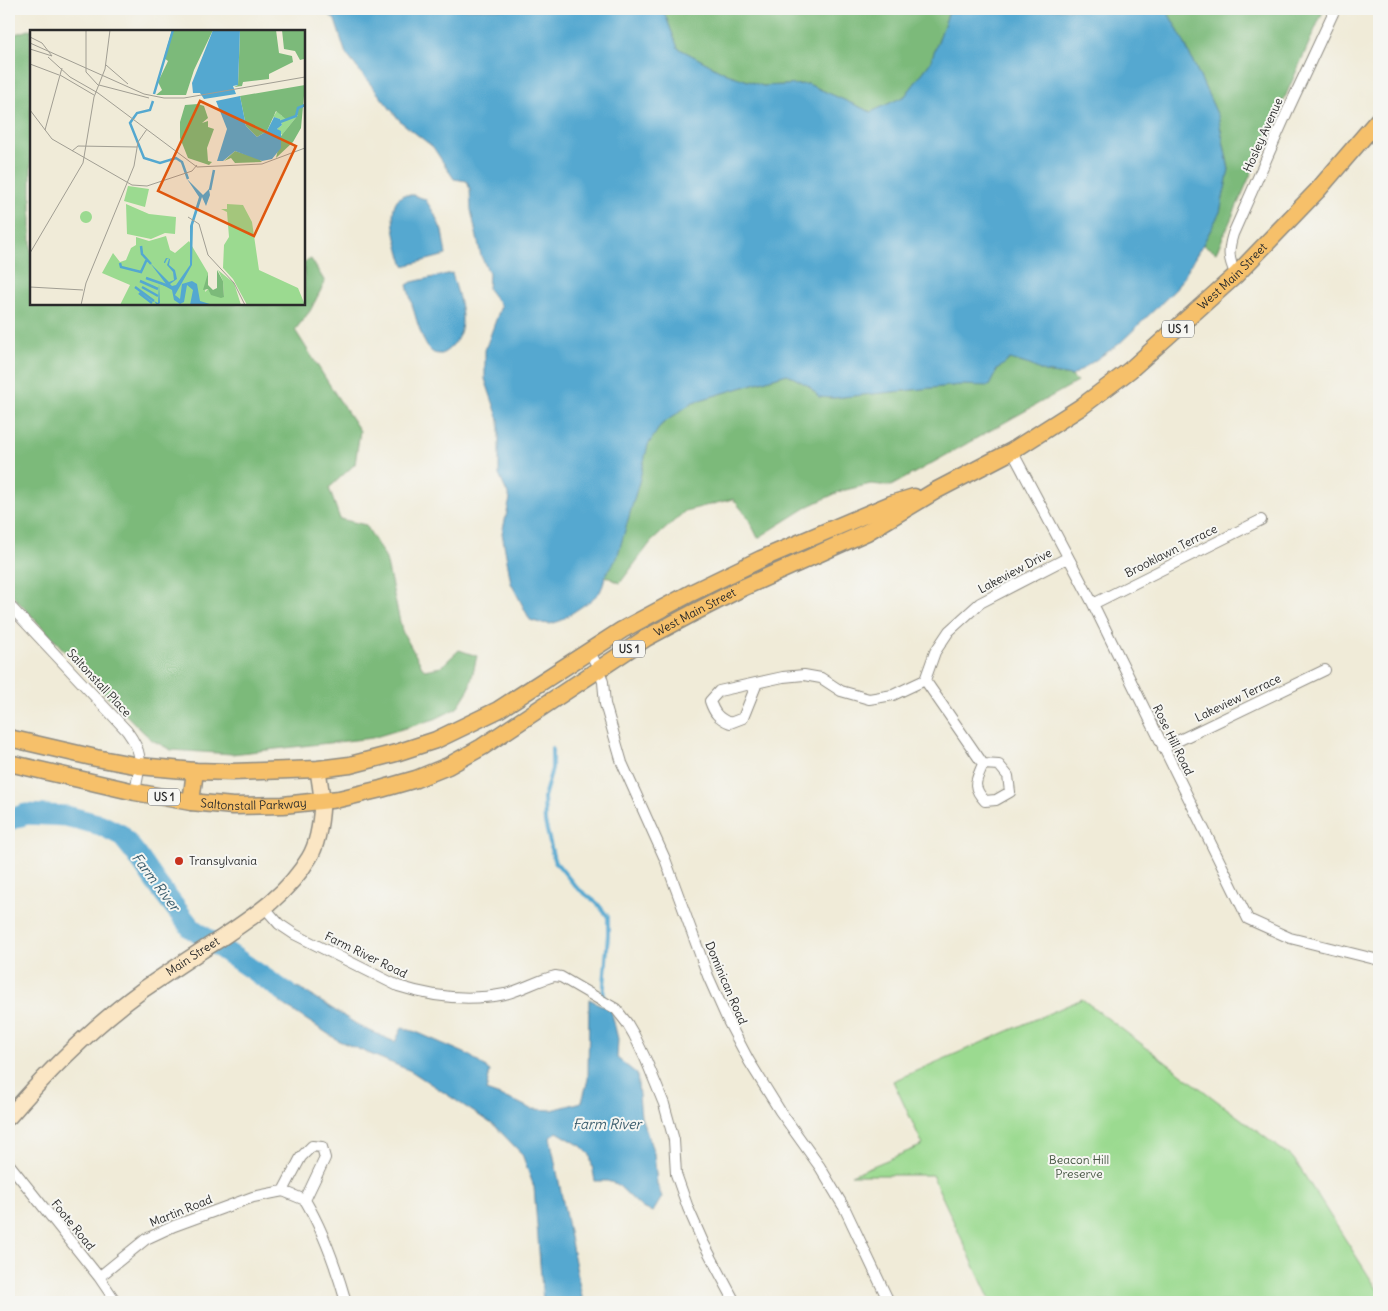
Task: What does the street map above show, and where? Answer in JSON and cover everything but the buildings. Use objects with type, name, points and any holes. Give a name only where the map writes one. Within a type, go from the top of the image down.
[{"type":"main road","name":"West Main Street","points":[[322,802],[416,779],[448,766],[482,747],[646,638],[742,588],[867,532],[937,490],[1012,451],[1081,407],[1130,370],[1236,275],[1317,191],[1379,119]]},
{"type":"main road","name":"West Main Street","points":[[318,769],[350,765],[436,740],[498,710],[622,630],[691,593],[761,559],[891,504],[937,490]]},
{"type":"main road","name":"US 1","points":[[9,738],[140,766],[232,772],[318,769]]},
{"type":"main road","name":"Saltonstall Parkway","points":[[9,764],[135,792],[192,802],[233,806],[322,802]]},
{"type":"main road","name":"Main Street","points":[[9,1117],[38,1083],[115,1011],[265,908],[290,884],[310,857],[318,835],[322,802],[318,769]]},
{"type":"main road","points":[[192,802],[195,771]]},
{"type":"street","name":"Hosley Avenue","points":[[1236,275],[1229,255],[1229,245],[1233,234],[1335,9]]},
{"type":"street","name":"Rose Hill Road","points":[[1012,451],[1093,604],[1248,919],[1290,938],[1379,960]]},
{"type":"street","name":"Brooklawn Terrace","points":[[1093,604],[1261,520]]},
{"type":"street","name":"Lakeview Drive","points":[[925,680],[935,652],[949,631],[980,603],[1067,558]]},
{"type":"street","name":"Saltonstall Place","points":[[9,605],[127,731],[140,755],[135,792]]},
{"type":"street","name":"Dominican Road","points":[[589,651],[599,669],[603,682],[605,704],[622,763],[665,859],[704,965],[729,1023],[759,1078],[833,1188],[845,1209],[889,1302]]},
{"type":"street","name":"Lakeview Terrace","points":[[1163,748],[1325,670]]},
{"type":"street","points":[[757,683],[743,718],[730,723],[719,719],[713,711],[710,701],[719,691],[757,683],[783,678],[804,675],[820,678],[841,691],[869,699],[893,695],[925,680],[983,764]]},
{"type":"street","name":"Farm River Road","points":[[265,908],[280,924],[294,934],[398,986],[415,992],[432,996],[479,997],[505,994],[555,976],[562,977],[616,1009],[627,1023],[646,1060],[664,1104],[674,1140],[676,1174],[688,1208],[703,1242],[735,1302]]},
{"type":"street","points":[[305,1200],[325,1158],[322,1147],[312,1146],[302,1156],[284,1191],[305,1200],[316,1219],[336,1267],[346,1302]]},
{"type":"street","name":"Foote Road","points":[[9,1164],[99,1277],[116,1302]]},
{"type":"street","name":"Martin Road","points":[[99,1277],[146,1239],[174,1226],[253,1197],[284,1191]]},
{"type":"green space","points":[[663,9],[950,9],[930,63],[905,96],[871,112],[808,84],[763,86],[727,74],[678,48]]},
{"type":"green space","points":[[1166,9],[1324,9],[1216,253],[1203,244],[1220,212],[1229,169],[1218,116],[1183,40]]},
{"type":"green space","points":[[35,28],[42,30],[30,30],[30,305],[305,305],[305,262],[311,259],[325,282],[310,311],[295,330],[360,431],[355,464],[329,488],[340,519],[366,525],[386,559],[402,631],[424,670],[441,667],[459,650],[477,656],[469,689],[457,708],[435,719],[372,738],[232,754],[171,750],[152,740],[138,727],[9,592],[9,36]]},
{"type":"green space","points":[[1010,359],[1030,365],[1044,372],[1072,376],[1077,382],[891,486],[871,484],[841,491],[809,506],[758,538],[747,516],[733,499],[685,511],[651,542],[620,583],[605,576],[617,557],[648,444],[661,425],[693,402],[787,374],[809,386],[819,397],[833,398],[961,385],[989,385],[997,370]]},
{"type":"green space","name":"Beacon Hill Preserve","points":[[1082,999],[1294,1159],[1379,1292],[1379,1302],[991,1302],[932,1175],[851,1175],[923,1145],[893,1081]]},
{"type":"water","points":[[323,9],[663,9],[678,48],[727,74],[763,86],[808,84],[871,112],[905,96],[930,63],[950,9],[1166,9],[1183,40],[1218,116],[1229,170],[1220,212],[1176,289],[1119,344],[1072,376],[1044,372],[1030,365],[1010,359],[997,370],[989,386],[961,385],[833,398],[819,397],[809,386],[787,374],[693,402],[661,425],[648,445],[617,558],[605,576],[600,592],[560,621],[550,624],[540,623],[530,620],[511,583],[502,533],[510,499],[499,475],[499,420],[485,379],[485,350],[501,306],[488,289],[489,273],[481,256],[467,181],[454,179],[433,147],[401,122],[346,54],[335,20]]},
{"type":"water","points":[[403,195],[413,195],[425,199],[442,231],[446,255],[404,266],[399,252],[393,214],[397,200]]},
{"type":"water","points":[[452,273],[461,307],[461,327],[458,337],[452,346],[442,354],[436,354],[427,347],[424,340],[407,285],[412,282]]},
{"type":"water","name":"Farm River","points":[[298,987],[361,1027],[395,1042],[402,1028],[416,1032],[469,1055],[490,1071],[486,1091],[531,1109],[552,1110],[582,1102],[588,1079],[589,999],[611,1010],[618,1039],[617,1058],[637,1074],[641,1117],[654,1153],[657,1184],[662,1197],[653,1212],[642,1208],[617,1184],[607,1181],[595,1181],[590,1155],[581,1146],[557,1132],[550,1137],[583,1302],[543,1302],[534,1187],[522,1154],[495,1126],[411,1071],[339,1041],[279,1002]]},
{"type":"waterway","name":"Farm River","points":[[552,748],[552,769],[544,797],[545,822],[554,860],[576,887],[597,903],[608,917],[603,999]]},
{"type":"waterway","name":"Farm River","points":[[9,820],[26,814],[66,816],[101,825],[121,835],[191,928],[288,994]]},
{"type":"place","name":"Transylvania","points":[[179,861]]}]
